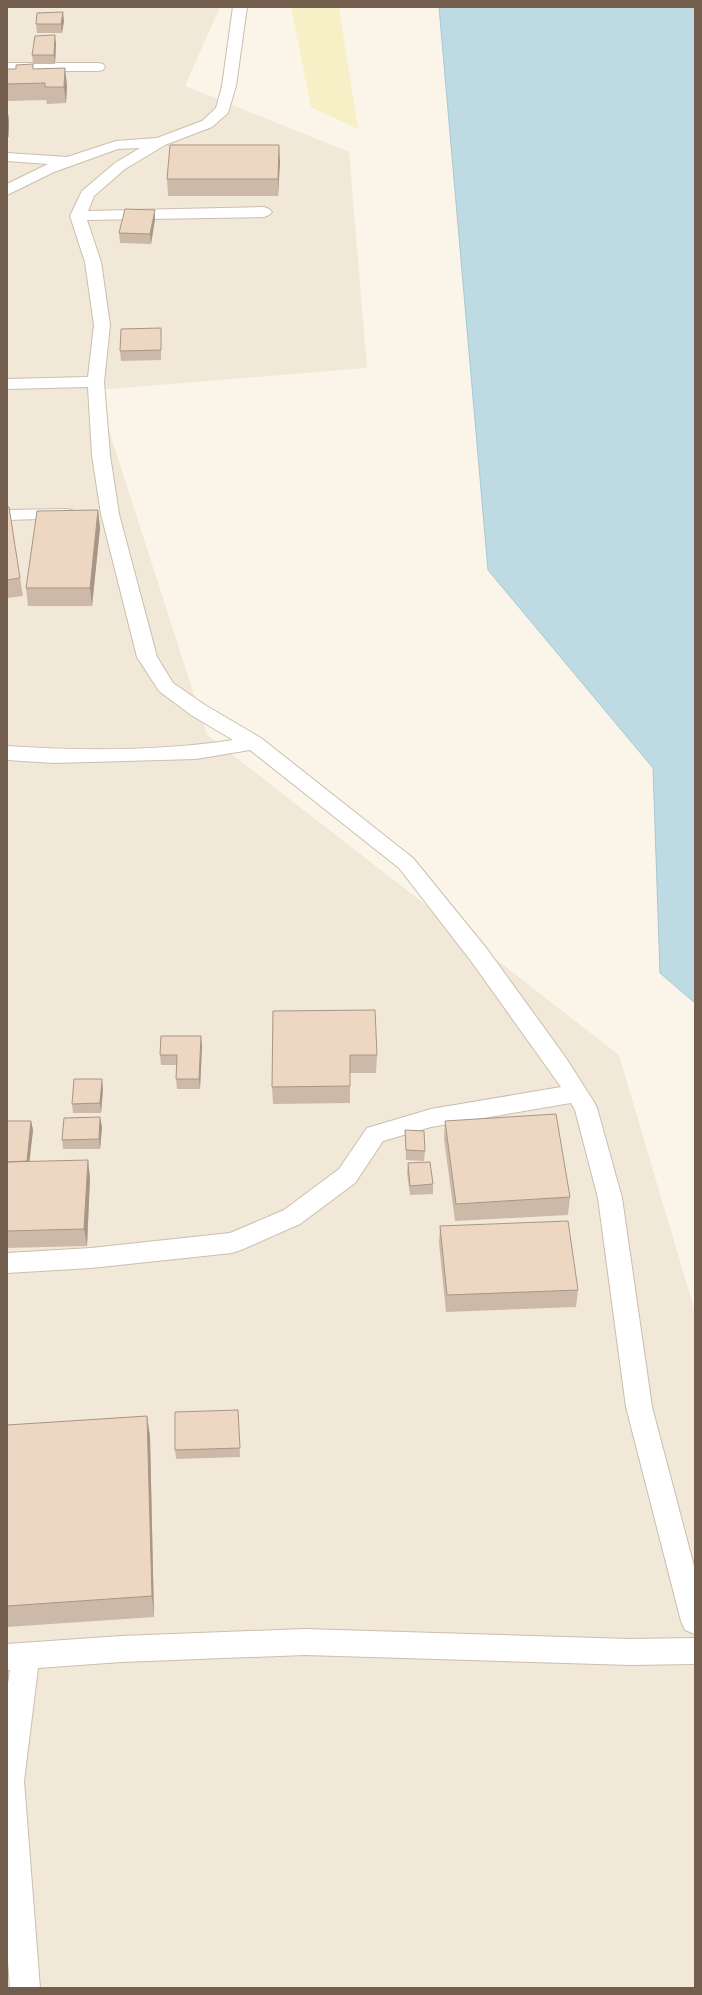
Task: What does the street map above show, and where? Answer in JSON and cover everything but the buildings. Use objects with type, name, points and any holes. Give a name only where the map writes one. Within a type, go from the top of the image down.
[{"type":"street","points":[[240,7],[229,86],[223,110],[207,124],[180,133],[160,142],[120,166],[87,194],[78,216],[93,262],[102,325],[96,382],[101,455],[95,514],[147,657],[166,687],[198,710],[254,743],[406,862],[479,955],[558,1064],[586,1108],[610,1198],[639,1407],[695,1621]]},
{"type":"street","points":[[7,67],[98,67]]},
{"type":"street","points":[[7,190],[49,169],[116,145],[160,142]]},
{"type":"street","points":[[7,158],[69,162]]},
{"type":"street","points":[[78,216],[264,212]]},
{"type":"street","points":[[7,384],[96,382]]},
{"type":"street","points":[[7,515],[95,514]]},
{"type":"street","points":[[7,753],[54,756],[196,752],[254,743]]},
{"type":"street","points":[[7,1263],[91,1258],[232,1243],[292,1217],[346,1176],[375,1134],[431,1118],[576,1093]]},
{"type":"street","points":[[18,1984],[10,1781],[16,1657],[121,1649],[305,1642],[630,1652],[695,1651]]},
{"type":"shaded area","points":[[7,7],[220,7],[185,86],[349,152],[367,368],[96,390],[207,735],[619,1055],[695,1312],[695,1988],[7,1988]]},
{"type":"sand","points":[[291,7],[339,7],[358,129],[311,107]]},
{"type":"water","points":[[439,7],[695,7],[695,1003],[660,973],[653,768],[488,570]]}]
